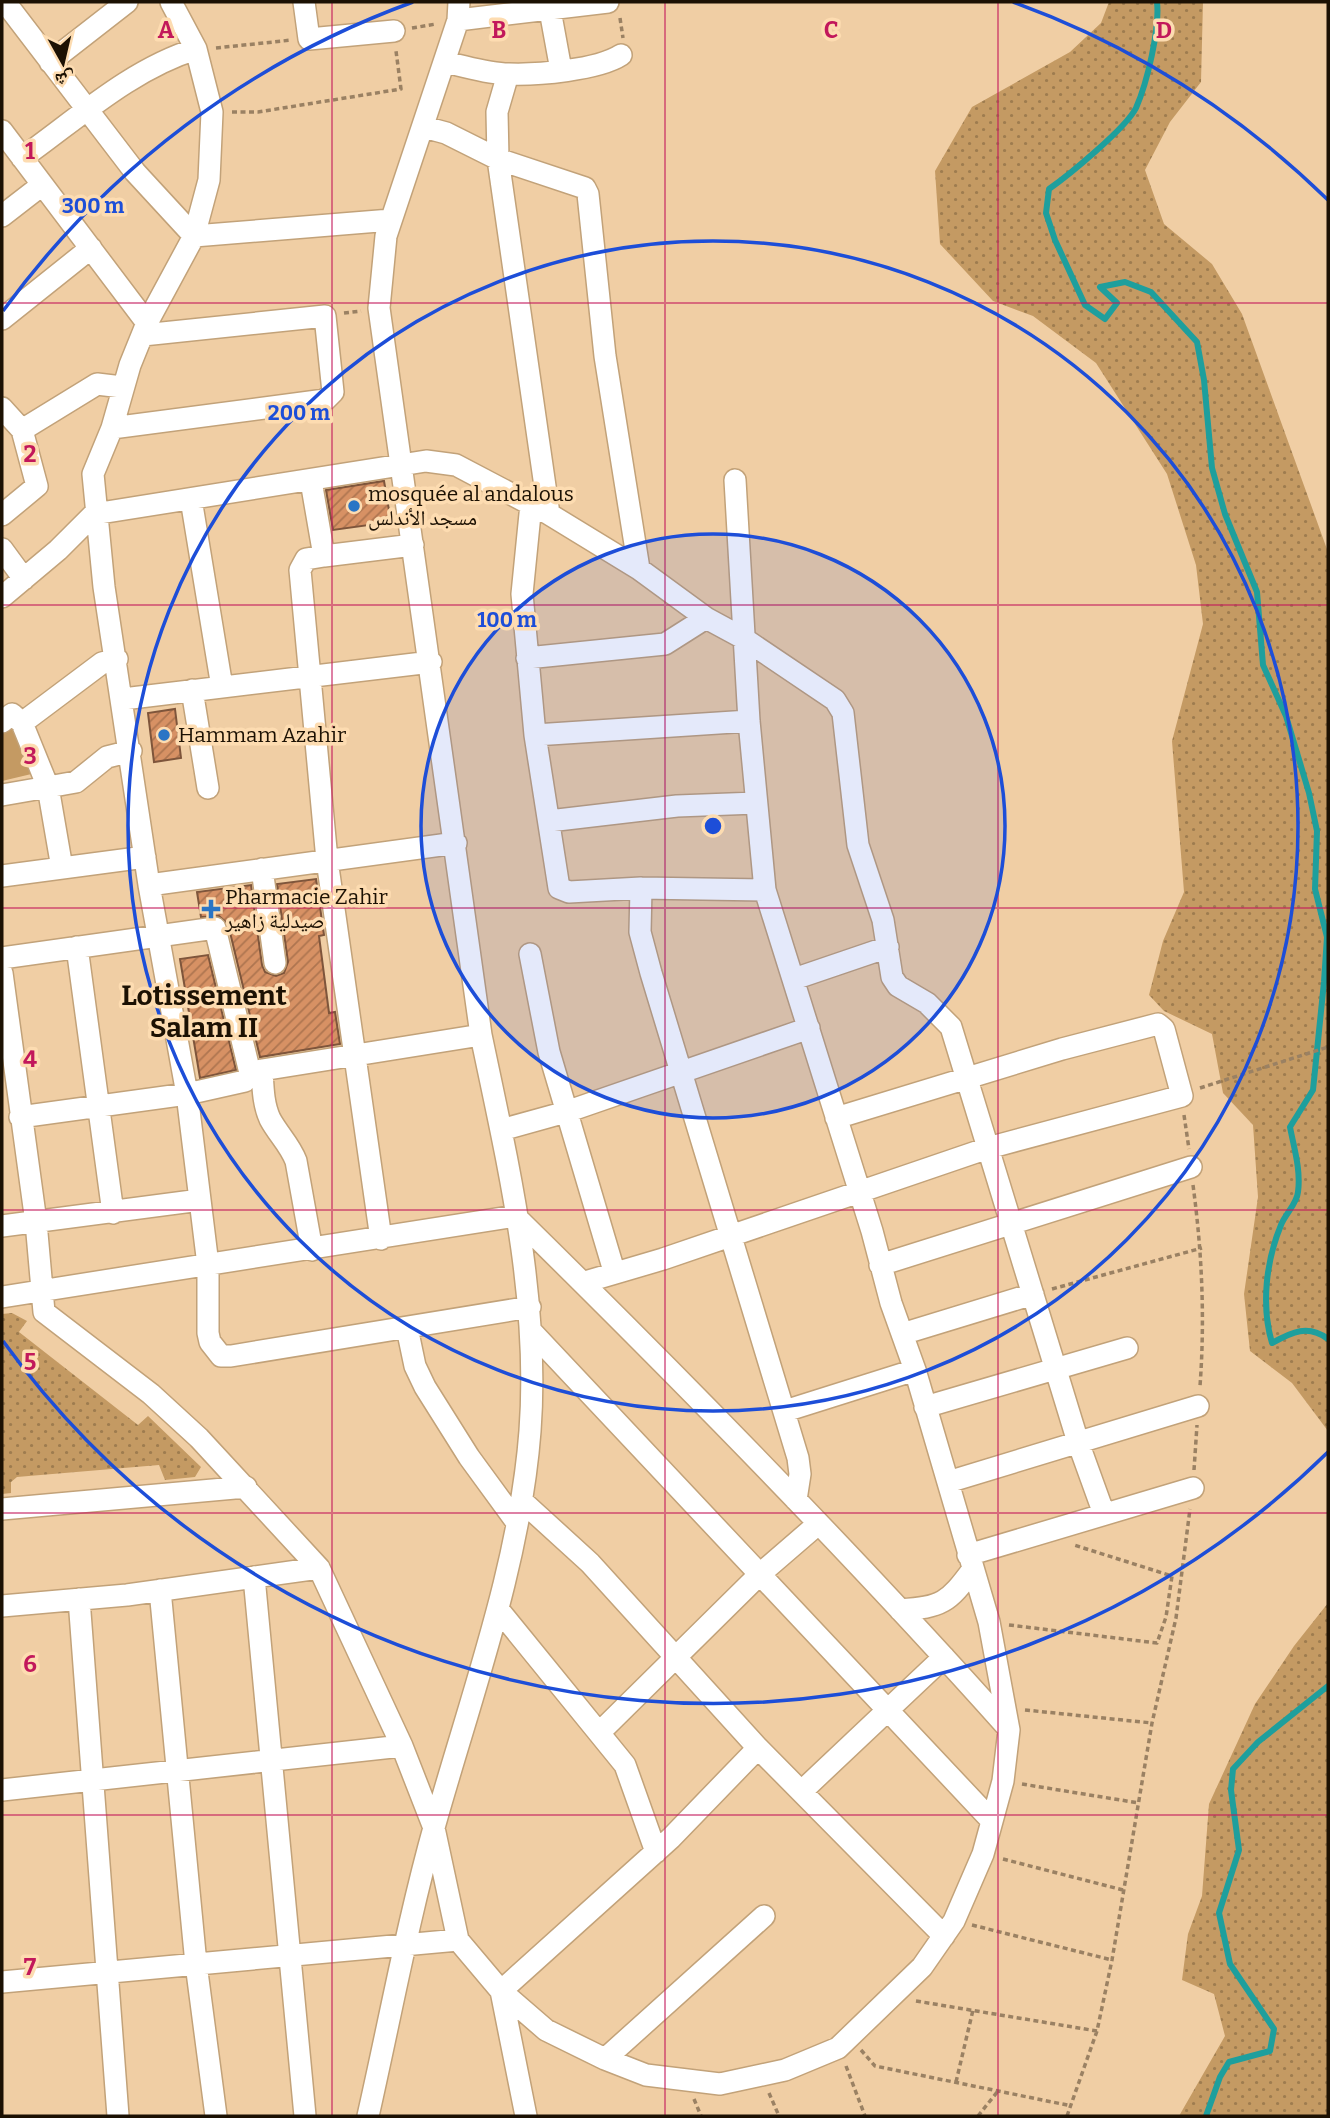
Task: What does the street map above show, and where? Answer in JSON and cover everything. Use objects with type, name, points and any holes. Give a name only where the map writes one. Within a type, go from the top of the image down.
[{"type":"street","points":[[50,62],[127,2]]},
{"type":"street","points":[[171,2],[196,50],[212,112],[209,180],[194,236],[145,329],[122,387],[112,428],[93,474],[94,514],[149,884],[187,1094],[208,1265],[210,1342],[221,1356],[530,1307]]},
{"type":"street","points":[[304,2],[309,38],[394,31]]},
{"type":"street","points":[[8,3],[135,172],[194,236]]},
{"type":"street","points":[[368,2116],[434,1828],[498,1608],[519,1511],[530,1429],[531,1331],[530,1307],[501,1130],[481,1035],[431,663],[400,466],[379,309],[380,264],[391,220],[424,127],[458,11],[613,7]]},
{"type":"street","points":[[550,10],[561,70]]},
{"type":"street","points":[[22,158],[87,110],[166,58],[196,50]]},
{"type":"street","points":[[444,62],[508,74],[561,70],[613,60],[621,55]]},
{"type":"street","points":[[508,74],[497,112],[499,159],[540,509],[522,594],[535,735],[558,884],[562,891],[640,888],[765,890]]},
{"type":"street","points":[[424,127],[446,133],[499,159],[585,188],[588,194],[605,356],[639,569]]},
{"type":"street","points":[[2,131],[91,248],[145,329]]},
{"type":"street","points":[[2,216],[42,185]]},
{"type":"street","points":[[194,236],[391,220]]},
{"type":"street","points":[[2,319],[91,248]]},
{"type":"street","points":[[112,428],[325,400],[333,392],[325,316],[145,329]]},
{"type":"street","points":[[22,430],[97,384],[122,387]]},
{"type":"street","points":[[2,408],[22,430],[37,485],[2,515]]},
{"type":"street","points":[[2,597],[94,514],[426,461],[456,465],[540,509],[639,569],[706,618],[743,638],[841,707],[858,845],[883,920],[892,977],[898,986],[927,1003],[948,1021],[1078,1442],[1104,1514]]},
{"type":"street","points":[[2,973],[36,1222],[44,1312],[151,1394],[199,1438],[319,1568],[402,1746],[434,1828],[458,1940],[501,1991],[546,2030],[605,2059],[646,2075],[686,2082],[720,2084],[762,2077],[844,2042],[893,1998],[922,1967],[949,1928],[983,1854],[1003,1781],[1009,1730],[989,1622],[915,1370],[765,890],[749,721],[735,480]]},
{"type":"street","points":[[311,481],[324,556]]},
{"type":"street","points":[[191,499],[222,687]]},
{"type":"street","points":[[381,1239],[327,860],[300,570],[306,559],[413,545]]},
{"type":"street","points":[[2,549],[24,579]]},
{"type":"street","points":[[527,658],[666,644],[706,618]]},
{"type":"street","points":[[62,868],[48,787],[12,722],[103,663],[117,659]]},
{"type":"street","points":[[123,699],[431,663]]},
{"type":"street","points":[[192,690],[208,788]]},
{"type":"street","points":[[535,735],[749,721]]},
{"type":"street","points":[[2,795],[76,782],[107,757],[131,751]]},
{"type":"street","points":[[549,821],[677,806],[755,803]]},
{"type":"street","points":[[149,884],[456,843]]},
{"type":"street","points":[[2,876],[145,857]]},
{"type":"street","points":[[262,869],[275,963]]},
{"type":"street","points":[[640,888],[640,932],[785,1411],[800,1474],[796,1500]]},
{"type":"street","points":[[2,958],[215,928],[264,1101],[271,1120],[292,1149],[296,1161],[312,1250]]},
{"type":"street","points":[[76,947],[96,1108],[113,1213]]},
{"type":"street","points":[[794,979],[888,947]]},
{"type":"street","points":[[530,954],[549,1052],[614,1271]]},
{"type":"street","points":[[585,1282],[614,1271],[663,1259],[731,1233],[988,1148],[1182,1096],[1164,1029],[1158,1024],[836,1118]]},
{"type":"street","points":[[501,1130],[566,1112],[809,1028]]},
{"type":"street","points":[[20,1117],[187,1094],[245,1081],[256,1072],[481,1035]]},
{"type":"street","points":[[880,1265],[1191,1167]]},
{"type":"street","points":[[2,1226],[200,1200]]},
{"type":"street","points":[[2,1297],[514,1216]]},
{"type":"street","points":[[514,1216],[585,1282],[796,1500],[1009,1730]]},
{"type":"street","points":[[902,1334],[1033,1294]]},
{"type":"street","points":[[407,1328],[415,1366],[425,1387],[470,1457],[519,1511],[590,1563],[758,1748],[949,1928]]},
{"type":"street","points":[[531,1331],[992,1821]]},
{"type":"street","points":[[925,1407],[1128,1348]]},
{"type":"street","points":[[785,1411],[915,1370]]},
{"type":"street","points":[[947,1482],[1198,1406]]},
{"type":"street","points":[[2,1509],[246,1487]]},
{"type":"street","points":[[900,1610],[929,1608],[952,1598],[971,1562],[1038,1533],[1193,1488]]},
{"type":"street","points":[[600,1731],[760,1574],[818,1524]]},
{"type":"street","points":[[2,1606],[160,1590],[319,1568]]},
{"type":"street","points":[[254,1577],[305,2116]]},
{"type":"street","points":[[160,1590],[196,1964],[216,2116]]},
{"type":"street","points":[[79,1599],[118,2116]]},
{"type":"street","points":[[498,1608],[625,1765],[656,1852]]},
{"type":"street","points":[[802,1791],[944,1657]]},
{"type":"street","points":[[2,1790],[92,1777],[402,1746]]},
{"type":"street","points":[[501,1991],[597,1901],[656,1852],[758,1748]]},
{"type":"street","points":[[605,2059],[764,1916]]},
{"type":"street","points":[[2,1982],[458,1940]]},
{"type":"street","points":[[501,1991],[526,2116]]},
{"type":"path","points":[[613,7],[624,45],[621,55]]},
{"type":"path","points":[[212,112],[258,112],[401,89],[394,31],[458,11]]},
{"type":"path","points":[[196,50],[309,38]]},
{"type":"path","points":[[325,316],[379,309]]},
{"type":"path","points":[[1222,1079],[1328,1047]]},
{"type":"path","points":[[1068,2116],[1097,2031],[1112,1959],[1152,1723],[1176,1618],[1193,1488],[1204,1340],[1202,1248],[1182,1096]]},
{"type":"path","points":[[1033,1294],[1202,1248]]},
{"type":"path","points":[[989,1622],[1157,1643],[1166,1616],[1172,1576],[1038,1533]]},
{"type":"path","points":[[1166,1616],[1176,1618]]},
{"type":"path","points":[[1005,1708],[1152,1723]]},
{"type":"path","points":[[1003,1781],[1139,1804]]},
{"type":"path","points":[[983,1854],[1123,1890]]},
{"type":"path","points":[[949,1928],[1112,1959]]},
{"type":"path","points":[[893,1998],[1097,2031]]},
{"type":"path","points":[[956,2082],[973,2010]]},
{"type":"path","points":[[844,2042],[875,2066],[1072,2106]]},
{"type":"path","points":[[844,2042],[865,2116]]},
{"type":"path","points":[[762,2077],[779,2116]]},
{"type":"path","points":[[978,2116],[998,2091]]},
{"type":"shaded area","points":[[1109,2],[1203,2],[1201,82],[1170,122],[1145,170],[1164,224],[1212,264],[1242,314],[1328,552],[1328,1431],[1292,1383],[1250,1351],[1244,1294],[1258,1197],[1253,1125],[1223,1093],[1212,1034],[1164,1011],[1149,995],[1163,941],[1184,892],[1172,741],[1203,624],[1196,565],[1167,474],[1096,363],[1033,316],[993,301],[940,244],[935,171],[972,107],[1070,52],[1101,23]]},
{"type":"shaded area","points":[[11,723],[44,771],[2,781],[2,730]]},
{"type":"shaded area","points":[[12,1313],[27,1321],[19,1332],[138,1425],[148,1416],[201,1467],[195,1477],[165,1480],[159,1465],[17,1477],[11,1482],[11,1493],[2,1494],[2,1314]]},
{"type":"shaded area","points":[[1328,1603],[1328,2116],[1179,2116],[1225,2036],[1214,1994],[1182,1980],[1188,1934],[1202,1896],[1209,1804],[1255,1704],[1294,1646]]},
{"type":"building","name":"mosquée al andalous مسجد الأندلس","points":[[384,481],[391,522],[333,530],[326,490]]},
{"type":"building","name":"Hammam Azahir","points":[[175,709],[181,758],[154,762],[148,713]]},
{"type":"building","points":[[316,879],[324,935],[319,936],[329,1013],[335,1012],[340,1044],[260,1057],[228,924],[219,916],[201,917],[197,892],[251,885],[262,965],[265,972],[276,976],[284,973],[288,962],[277,884]]},
{"type":"building","points":[[208,955],[236,1070],[200,1078],[180,959]]},
{"type":"waterway","points":[[1157,2],[1157,26],[1152,56],[1136,108],[1109,139],[1049,189],[1046,213],[1055,240],[1085,305],[1105,319],[1117,303],[1100,287],[1125,282],[1151,292],[1197,342],[1204,380],[1212,468],[1225,514],[1257,592],[1263,665],[1286,716],[1309,793],[1317,831],[1315,889],[1327,937],[1313,1090],[1290,1127],[1298,1167],[1298,1192],[1281,1225],[1272,1253],[1267,1284],[1267,1314],[1272,1343],[1300,1331],[1314,1332],[1328,1339]]},
{"type":"waterway","points":[[1206,2116],[1220,2077],[1229,2062],[1270,2051],[1274,2029],[1230,1964],[1219,1913],[1239,1850],[1231,1790],[1233,1769],[1258,1742],[1328,1686]]},
{"type":"place","name":"mosquée al andalous مسجد الأندلس","points":[[354,506]]},
{"type":"place","name":"Hammam Azahir","points":[[164,735]]},
{"type":"place","name":"Pharmacie Zahir صيدلية زاهير","points":[[211,909]]},
{"type":"district","name":"Lotissement Salam II","points":[[204,1011]]}]
